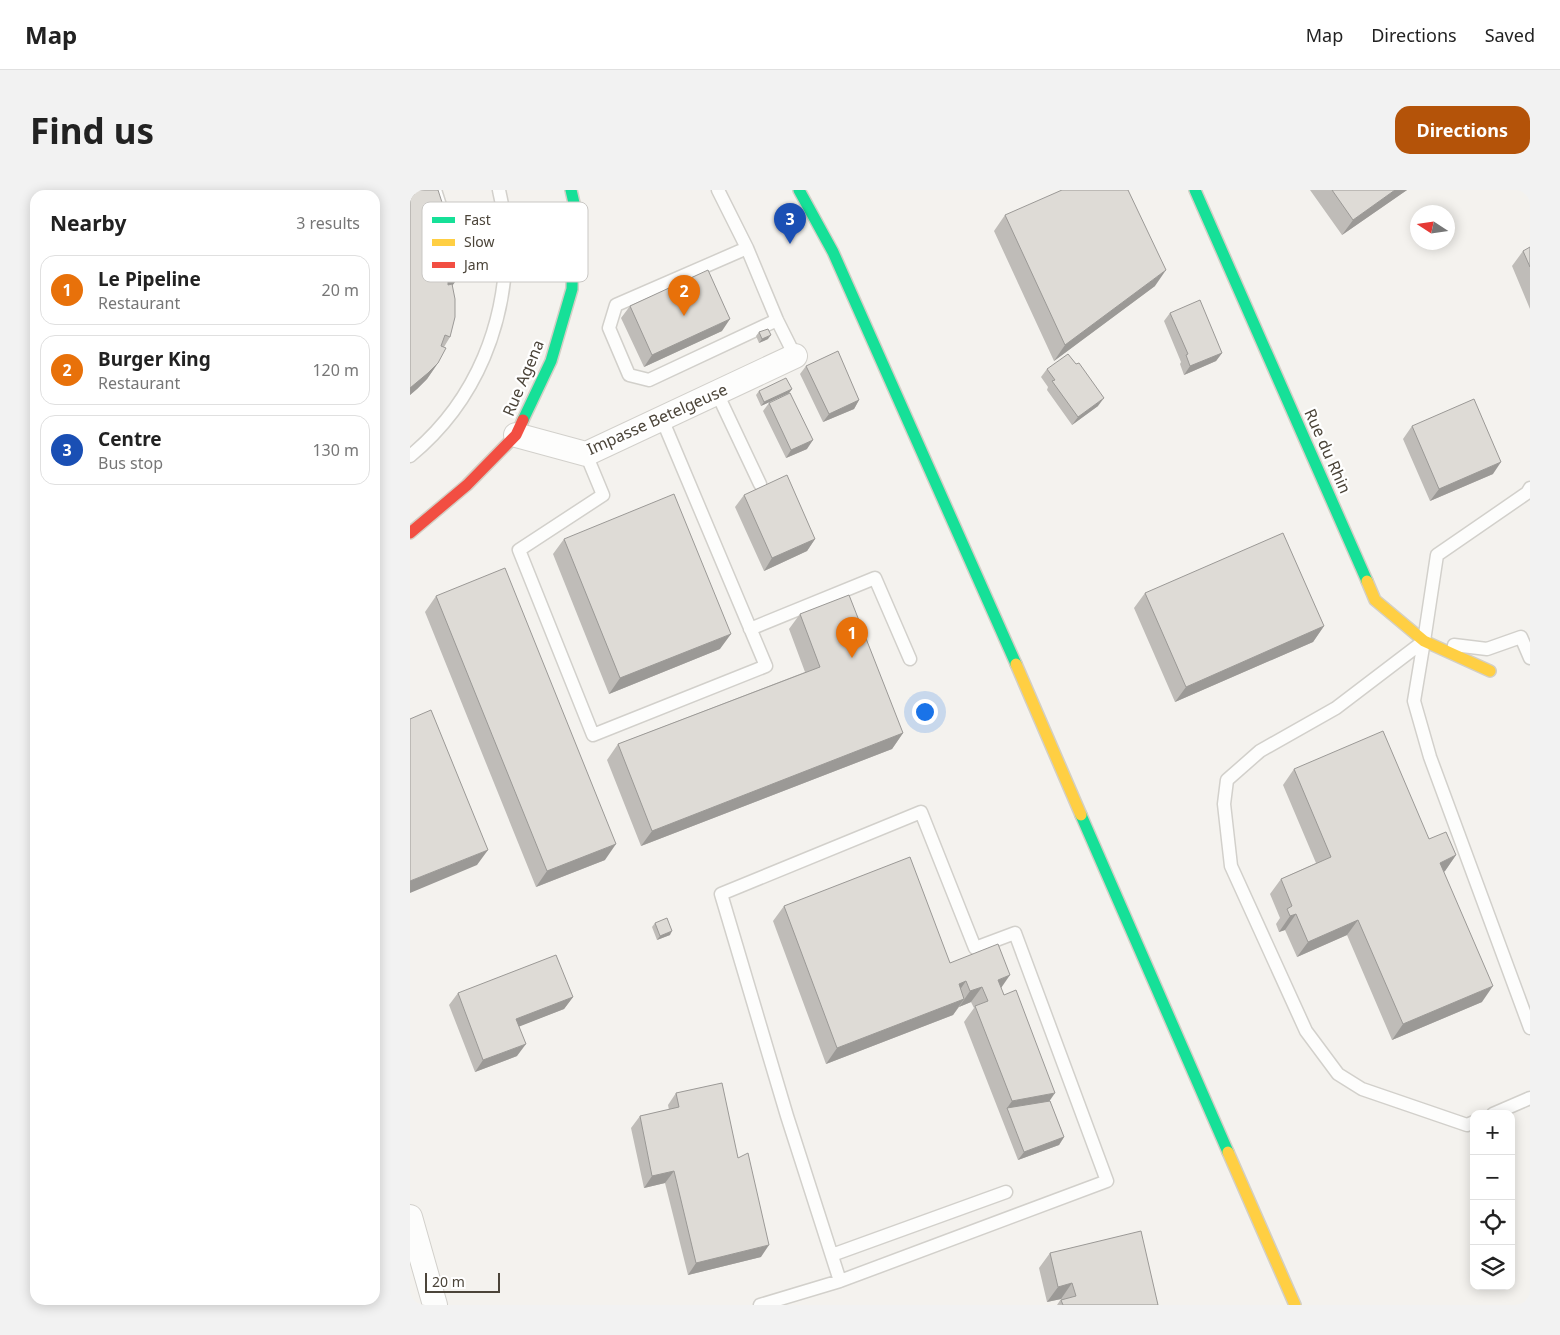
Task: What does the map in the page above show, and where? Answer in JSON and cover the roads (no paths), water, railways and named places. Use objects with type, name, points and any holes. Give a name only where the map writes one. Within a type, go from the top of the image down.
[{"type":"main road","points":[[799,190],[833,252],[1022,678],[1295,1305]]},
{"type":"main road","name":"Rue du Rhin","points":[[1195,190],[1375,600],[1424,641],[1490,671]]},
{"type":"main road","points":[[818,199],[833,252]]},
{"type":"main road","name":"Rue Agena","points":[[410,534],[467,485],[516,435],[551,361],[572,289],[572,282]]},
{"type":"street","name":"Impasse Betelgeuse","points":[[516,435],[586,454],[795,356]]},
{"type":"street","points":[[410,1217],[435,1305]]},
{"type":"lane","points":[[435,190],[439,202]]},
{"type":"lane","points":[[718,190],[747,248],[777,320],[795,356]]},
{"type":"lane","points":[[747,248],[616,305],[609,328],[629,375],[649,380],[777,320]]},
{"type":"lane","points":[[412,449],[426,443],[458,406],[478,371],[492,336],[503,282]]},
{"type":"lane","points":[[717,393],[760,484]]},
{"type":"lane","points":[[586,454],[603,495],[519,550],[593,735],[766,666],[662,419]]},
{"type":"lane","points":[[1530,488],[1527,493],[1437,555],[1414,701],[1430,757],[1530,1028]]},
{"type":"lane","points":[[750,629],[875,578],[910,659]]},
{"type":"lane","points":[[1470,1124],[1467,1125],[1362,1089],[1338,1074],[1306,1031],[1231,866],[1224,804],[1227,780],[1260,751],[1336,708],[1424,641],[1487,649],[1521,637],[1530,658]]},
{"type":"lane","points":[[760,1305],[840,1281],[1107,1181],[1016,933],[974,948],[921,812],[721,894],[787,1116],[840,1281]]},
{"type":"lane","points":[[1502,1110],[1530,1098]]},
{"type":"lane","points":[[832,1255],[1006,1192]]},
{"type":"place","name":"Centre","points":[[790,244]]},
{"type":"place","name":"Burger King","points":[[684,316]]},
{"type":"place","name":"Le Pipeline","points":[[852,658]]}]
